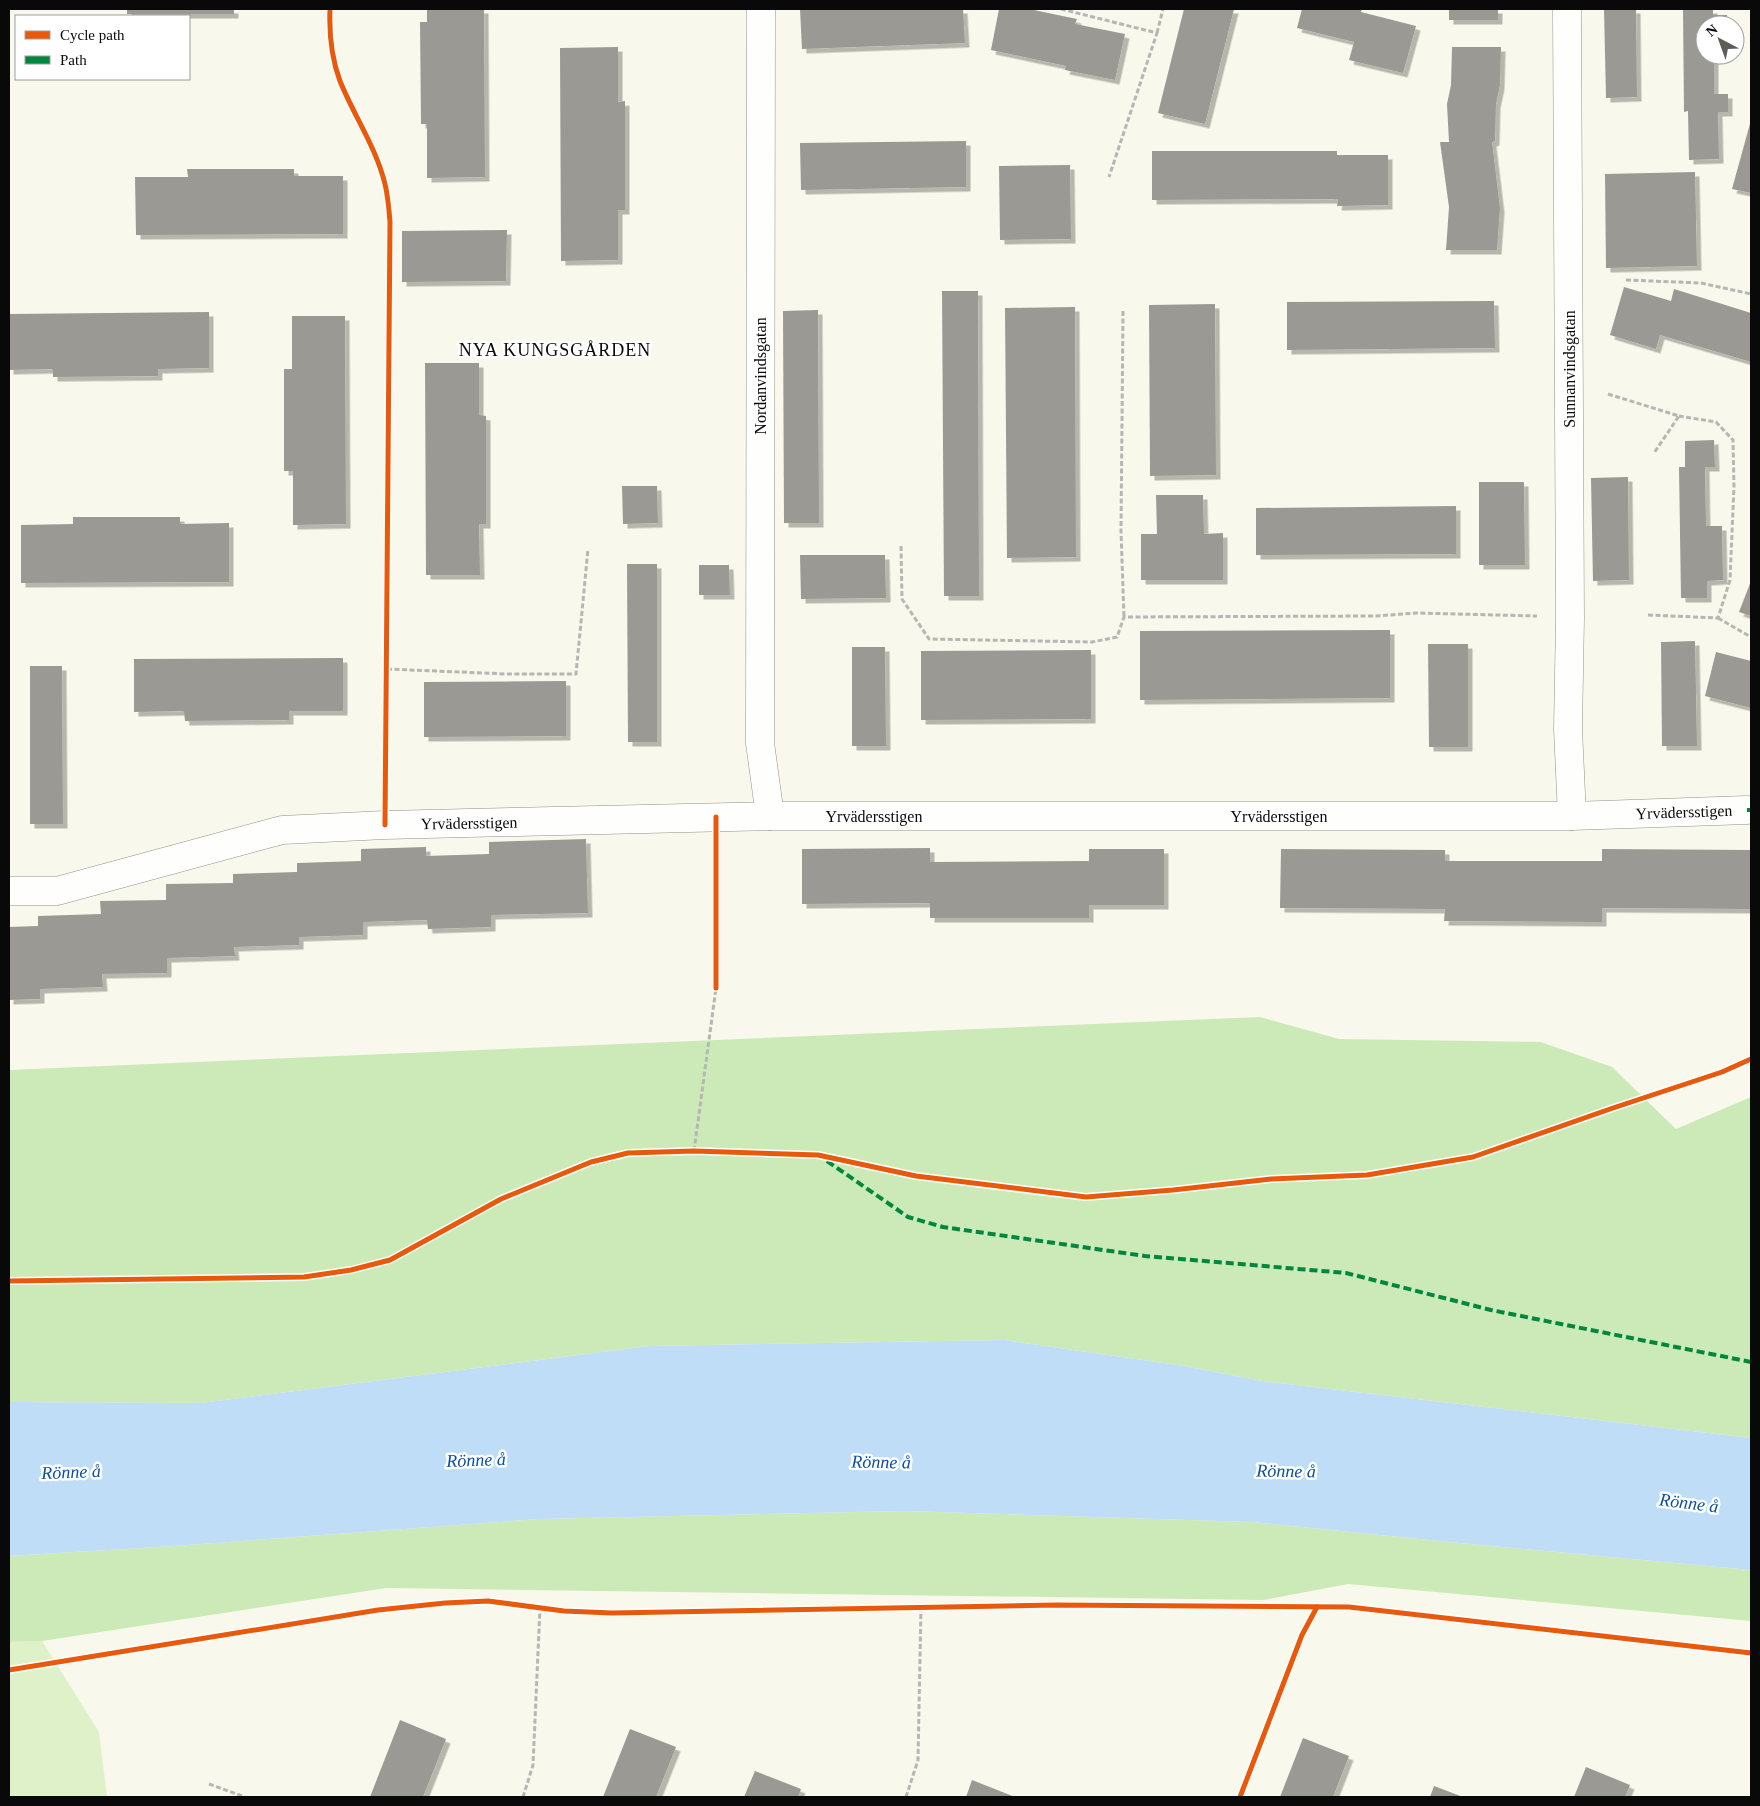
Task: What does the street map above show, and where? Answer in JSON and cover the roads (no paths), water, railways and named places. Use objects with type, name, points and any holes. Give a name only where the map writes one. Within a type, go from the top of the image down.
[{"type":"street","name":"Nordanvindsgatan","points":[[761,9],[760,743],[770,816]]},
{"type":"street","name":"Sunnanvindsgatan","points":[[1567,9],[1570,618],[1568,729],[1572,816]]},
{"type":"street","name":"Yrvädersstigen","points":[[9,891],[57,891],[282,830],[386,825],[770,816],[1572,816],[1748,810]]},
{"type":"water","name":"Rönne å","points":[[1004,1340],[1184,1366],[1262,1381],[1751,1438],[1751,1570],[1252,1522],[904,1511],[540,1519],[9,1556],[9,1402],[200,1403],[649,1346]]},
{"type":"district","name":"NYA KUNGSGÅRDEN","points":[[555,350]]}]
